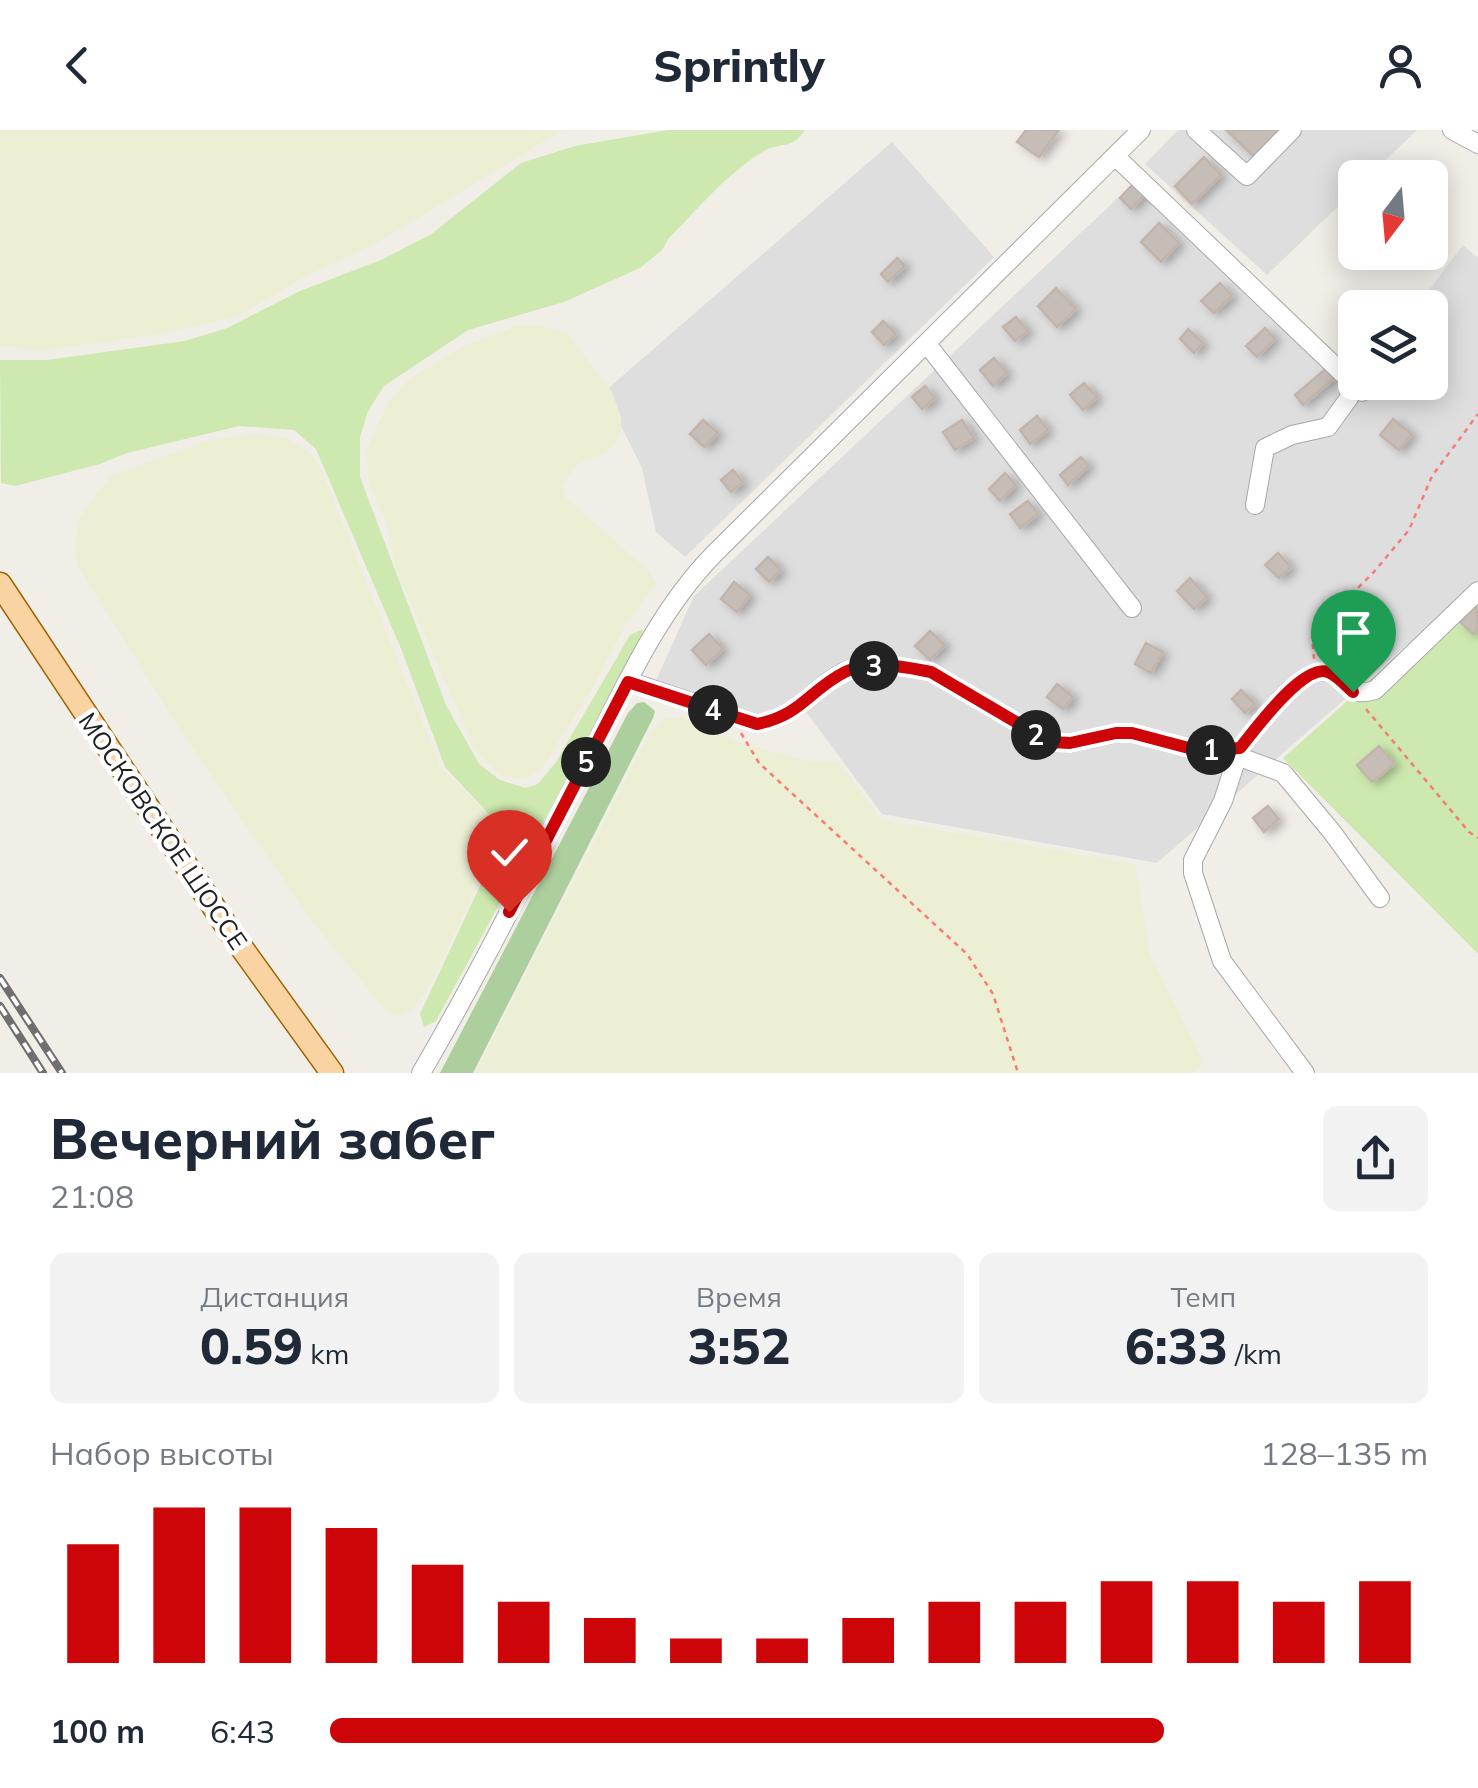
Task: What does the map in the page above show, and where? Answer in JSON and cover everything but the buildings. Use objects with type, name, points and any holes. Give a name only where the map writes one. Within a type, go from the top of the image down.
[{"type":"main road","name":"МОСКОВСКОЕ ШОССЕ","points":[[0,584],[231,933],[332,1073]]},
{"type":"street","points":[[421,1073],[663,617],[694,574],[1141,130]]},
{"type":"street","points":[[1196,130],[1246,176],[1292,130]]},
{"type":"street","points":[[1452,130],[1478,144]]},
{"type":"street","points":[[1116,156],[1357,387],[1328,427],[1292,434],[1266,448],[1255,505]]},
{"type":"street","points":[[927,344],[1132,608]]},
{"type":"street","points":[[1305,1073],[1222,961],[1193,874],[1194,860],[1223,801],[1233,751],[1284,696],[1320,672],[1328,672],[1353,692],[1374,690],[1478,591]]},
{"type":"street","points":[[628,682],[757,724],[778,720],[799,709],[844,673],[880,665],[931,672],[1050,742],[1070,743],[1132,733],[1200,751],[1233,751],[1283,774],[1380,898]]},
{"type":"path","points":[[1320,672],[1312,649],[1316,629],[1374,573],[1408,530],[1432,476],[1478,414]]},
{"type":"path","points":[[1353,692],[1478,838]]},
{"type":"path","points":[[738,720],[743,740],[759,763],[976,966],[994,994],[1018,1073]]},
{"type":"shaded area","points":[[1178,130],[1417,130],[1386,160],[1338,160],[1338,206],[1267,275],[1145,164]]},
{"type":"shaded area","points":[[892,142],[994,257],[685,557],[656,532],[642,468],[604,392]]},
{"type":"shaded area","points":[[1137,180],[1338,384],[1338,400],[1448,400],[1448,290],[1429,290],[1448,270],[1463,245],[1478,258],[1478,583],[1157,863],[882,814],[798,701],[755,718],[655,683],[694,596]]},
{"type":"green space","points":[[0,130],[563,130],[375,244],[308,275],[236,317],[154,335],[36,351],[0,345]]},
{"type":"green space","points":[[668,130],[805,130],[795,141],[764,151],[738,170],[640,268],[564,302],[468,330],[384,386],[368,411],[360,437],[360,477],[446,705],[479,764],[500,780],[525,788],[538,784],[556,762],[630,635],[643,629],[641,642],[436,1021],[424,1027],[420,1014],[501,841],[501,827],[445,767],[402,651],[316,449],[294,430],[239,426],[15,486],[1,483],[0,360],[47,360],[185,341],[227,328],[300,291],[381,260],[430,235],[521,163],[575,146]]},
{"type":"green space","points":[[519,325],[567,333],[612,392],[621,417],[621,431],[615,444],[606,453],[579,463],[562,485],[566,498],[649,571],[656,584],[626,624],[592,689],[542,768],[516,779],[502,776],[473,745],[397,572],[385,519],[369,485],[366,450],[389,401],[409,379],[466,345]]},
{"type":"green space","points":[[259,434],[287,438],[319,464],[441,768],[492,817],[496,830],[487,864],[436,974],[413,1009],[401,1015],[388,1013],[311,920],[182,733],[77,565],[74,545],[80,517],[110,476],[210,440]]},
{"type":"green space","points":[[1478,585],[1478,954],[1283,758]]},
{"type":"green space","points":[[644,702],[655,711],[653,718],[473,1073],[440,1073],[628,713],[637,703]]},
{"type":"green space","points":[[682,717],[737,742],[808,761],[839,763],[882,820],[1135,864],[1150,954],[1203,1061],[1193,1073],[475,1073],[650,732],[664,719]]},
{"type":"railway","points":[[0,978],[62,1073]]},
{"type":"railway","points":[[0,1006],[43,1073]]},
{"type":"route","points":[[509,912],[628,682],[757,724],[778,720],[799,709],[844,673],[880,665],[911,668],[931,672],[1050,742],[1070,743],[1132,733],[1200,751],[1240,748],[1284,696],[1320,672],[1328,672],[1353,692]]}]
